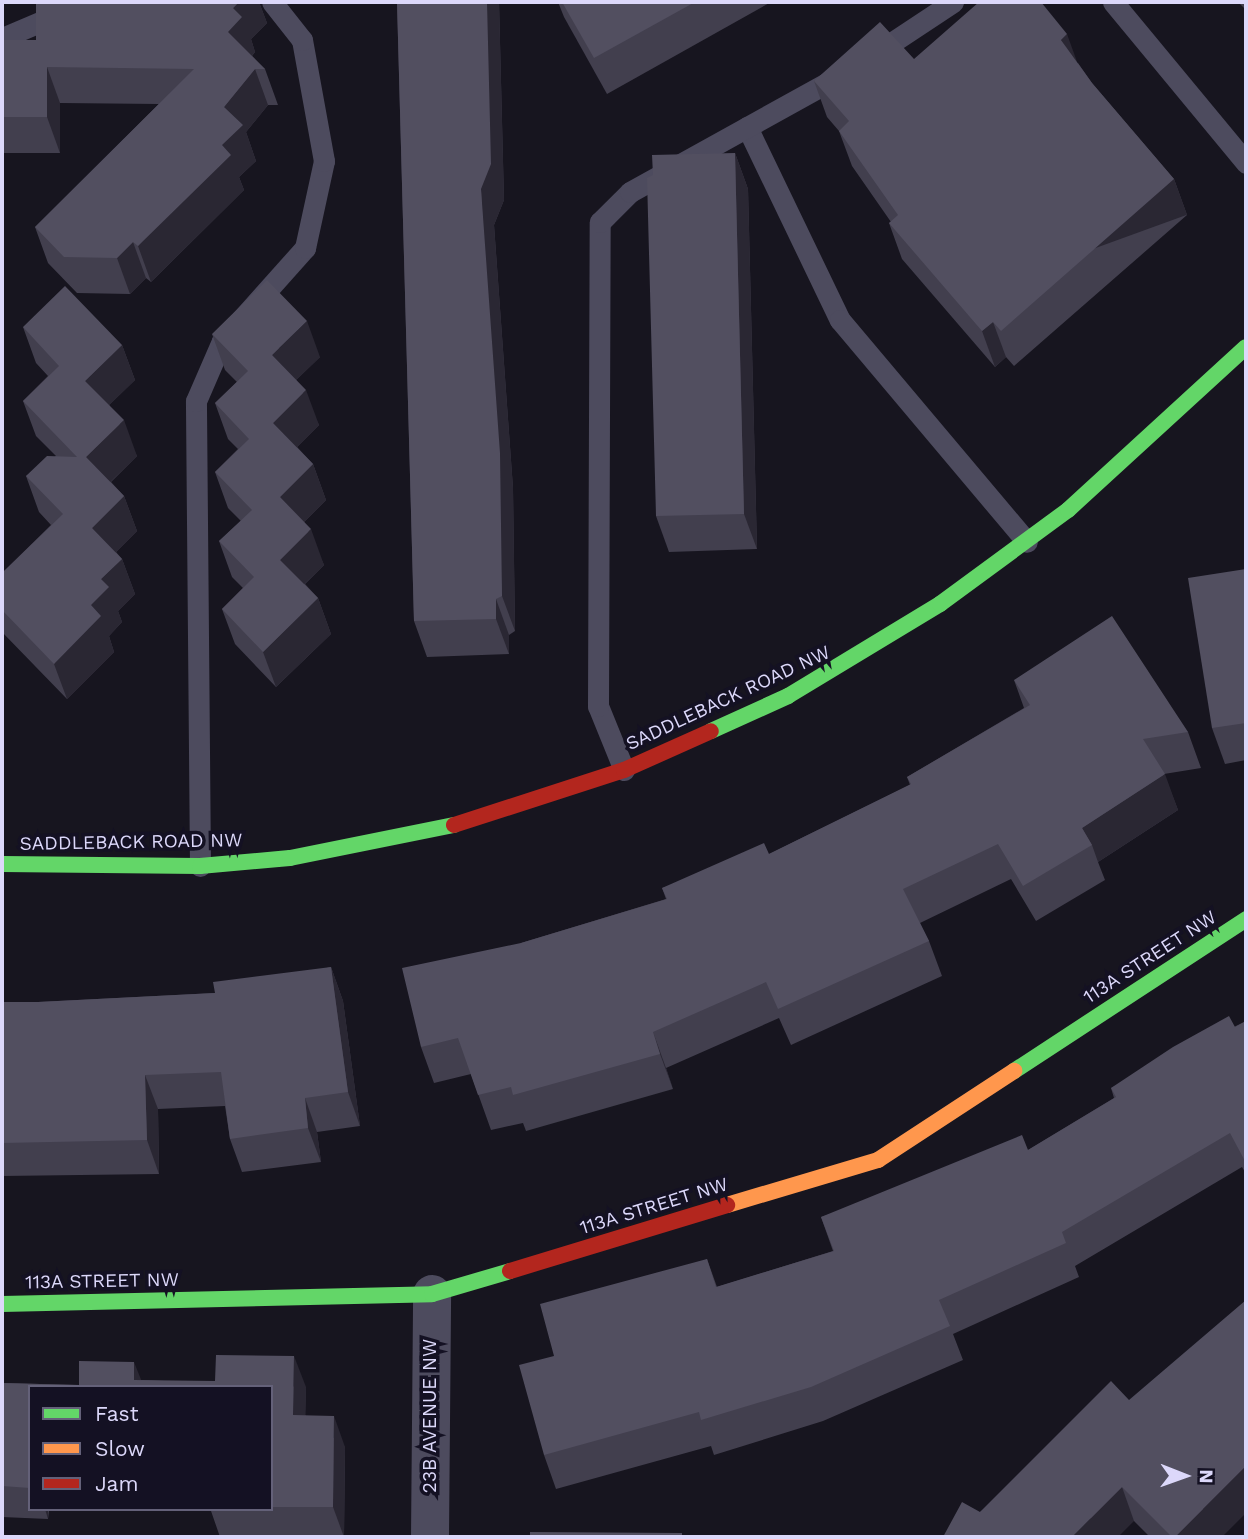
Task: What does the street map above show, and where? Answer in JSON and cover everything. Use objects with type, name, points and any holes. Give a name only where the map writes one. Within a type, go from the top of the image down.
[{"type":"street","name":"SADDLEBACK ROAD NW","points":[[2,864],[200,866],[370,844],[462,823],[624,770],[863,656],[1027,542],[1246,347]]},
{"type":"street","name":"113A STREET NW","points":[[2,1304],[432,1294],[878,1160],[1246,919]]},
{"type":"street","name":"23B AVENUE NW","points":[[430,1537],[432,1294]]},
{"type":"lane","points":[[2,38],[47,19],[65,2]]},
{"type":"lane","points":[[200,866],[196,401],[222,341],[305,248],[324,161],[302,40],[272,2]]},
{"type":"lane","points":[[624,770],[598,706],[600,222],[631,192],[747,127],[953,2]]},
{"type":"lane","points":[[1113,2],[1246,163]]},
{"type":"lane","points":[[747,127],[840,320],[1027,542]]},
{"type":"building","points":[[36,2],[239,2],[233,8],[242,17],[228,32],[265,69],[255,69],[224,107],[243,125],[222,145],[231,155],[138,246],[133,242],[117,258],[64,257],[35,227],[194,69],[47,67],[47,117],[2,117],[2,40],[36,40]]},
{"type":"building","points":[[397,2],[487,2],[491,164],[481,189],[500,453],[502,596],[496,599],[496,619],[414,621]]},
{"type":"building","points":[[562,2],[695,2],[594,58]]},
{"type":"building","points":[[979,2],[1041,2],[1067,34],[1061,40],[1092,83],[1174,179],[1001,331],[993,322],[982,331],[889,223],[898,215],[839,131],[849,121],[814,81],[880,22],[914,59]]},
{"type":"building","points":[[735,153],[744,514],[656,516],[647,178],[653,175],[652,155]]},
{"type":"building","points":[[267,280],[307,321],[272,355],[306,390],[273,423],[313,464],[280,497],[311,529],[280,560],[318,598],[263,652],[222,609],[254,577],[219,541],[252,510],[215,472],[249,439],[215,403],[248,371],[212,334]]},
{"type":"building","points":[[65,286],[122,345],[85,381],[124,420],[86,457],[124,496],[92,528],[122,559],[101,579],[109,587],[91,605],[101,616],[54,664],[2,610],[2,573],[63,514],[26,476],[47,456],[77,457],[23,401],[59,366],[23,327]]},
{"type":"building","points":[[1246,569],[1246,723],[1212,728],[1188,578]]},
{"type":"building","points":[[1112,616],[1188,732],[1143,739],[1165,774],[1082,828],[1092,845],[1023,886],[998,844],[903,889],[929,941],[778,1009],[766,982],[653,1032],[660,1054],[513,1095],[511,1087],[478,1095],[458,1038],[421,1047],[402,968],[521,943],[667,899],[662,888],[764,843],[769,854],[911,784],[907,777],[1030,705],[1014,680]]},
{"type":"building","points":[[331,967],[348,1092],[305,1098],[308,1128],[230,1139],[221,1072],[145,1075],[147,1140],[2,1143],[2,1002],[215,993],[213,982]]},
{"type":"building","points":[[1229,1016],[1235,1027],[1246,1021],[1246,1163],[1230,1133],[1062,1232],[1066,1243],[939,1300],[950,1326],[811,1387],[701,1420],[699,1412],[544,1455],[519,1365],[554,1356],[540,1304],[707,1259],[716,1287],[834,1251],[821,1217],[1022,1135],[1028,1150],[1116,1097],[1111,1088],[1173,1047]]},
{"type":"building","points":[[1246,1300],[1246,1466],[1175,1537],[1122,1487],[1072,1537],[943,1537],[962,1502],[980,1512],[1111,1381],[1129,1400]]},
{"type":"building","points":[[216,1355],[294,1356],[293,1415],[334,1416],[333,1507],[273,1507],[273,1385],[79,1385],[79,1361],[134,1362],[134,1380],[215,1381]]},
{"type":"building","points":[[2,1383],[79,1385],[28,1385],[28,1488],[2,1486]]},
{"type":"building","points":[[530,1532],[682,1533],[682,1537],[530,1537]]},
{"type":"traffic: fast","points":[[711,731],[788,696],[940,604],[1068,510],[1246,347]]},
{"type":"traffic: fast","points":[[2,864],[200,866],[290,858],[454,825]]},
{"type":"traffic: fast","points":[[1014,1071],[1246,919]]},
{"type":"traffic: fast","points":[[2,1304],[432,1294],[510,1271]]},
{"type":"traffic: slow","points":[[727,1205],[878,1160],[1014,1071]]},
{"type":"traffic: jam","points":[[454,825],[624,770],[711,731]]},
{"type":"traffic: jam","points":[[510,1271],[727,1205]]}]
